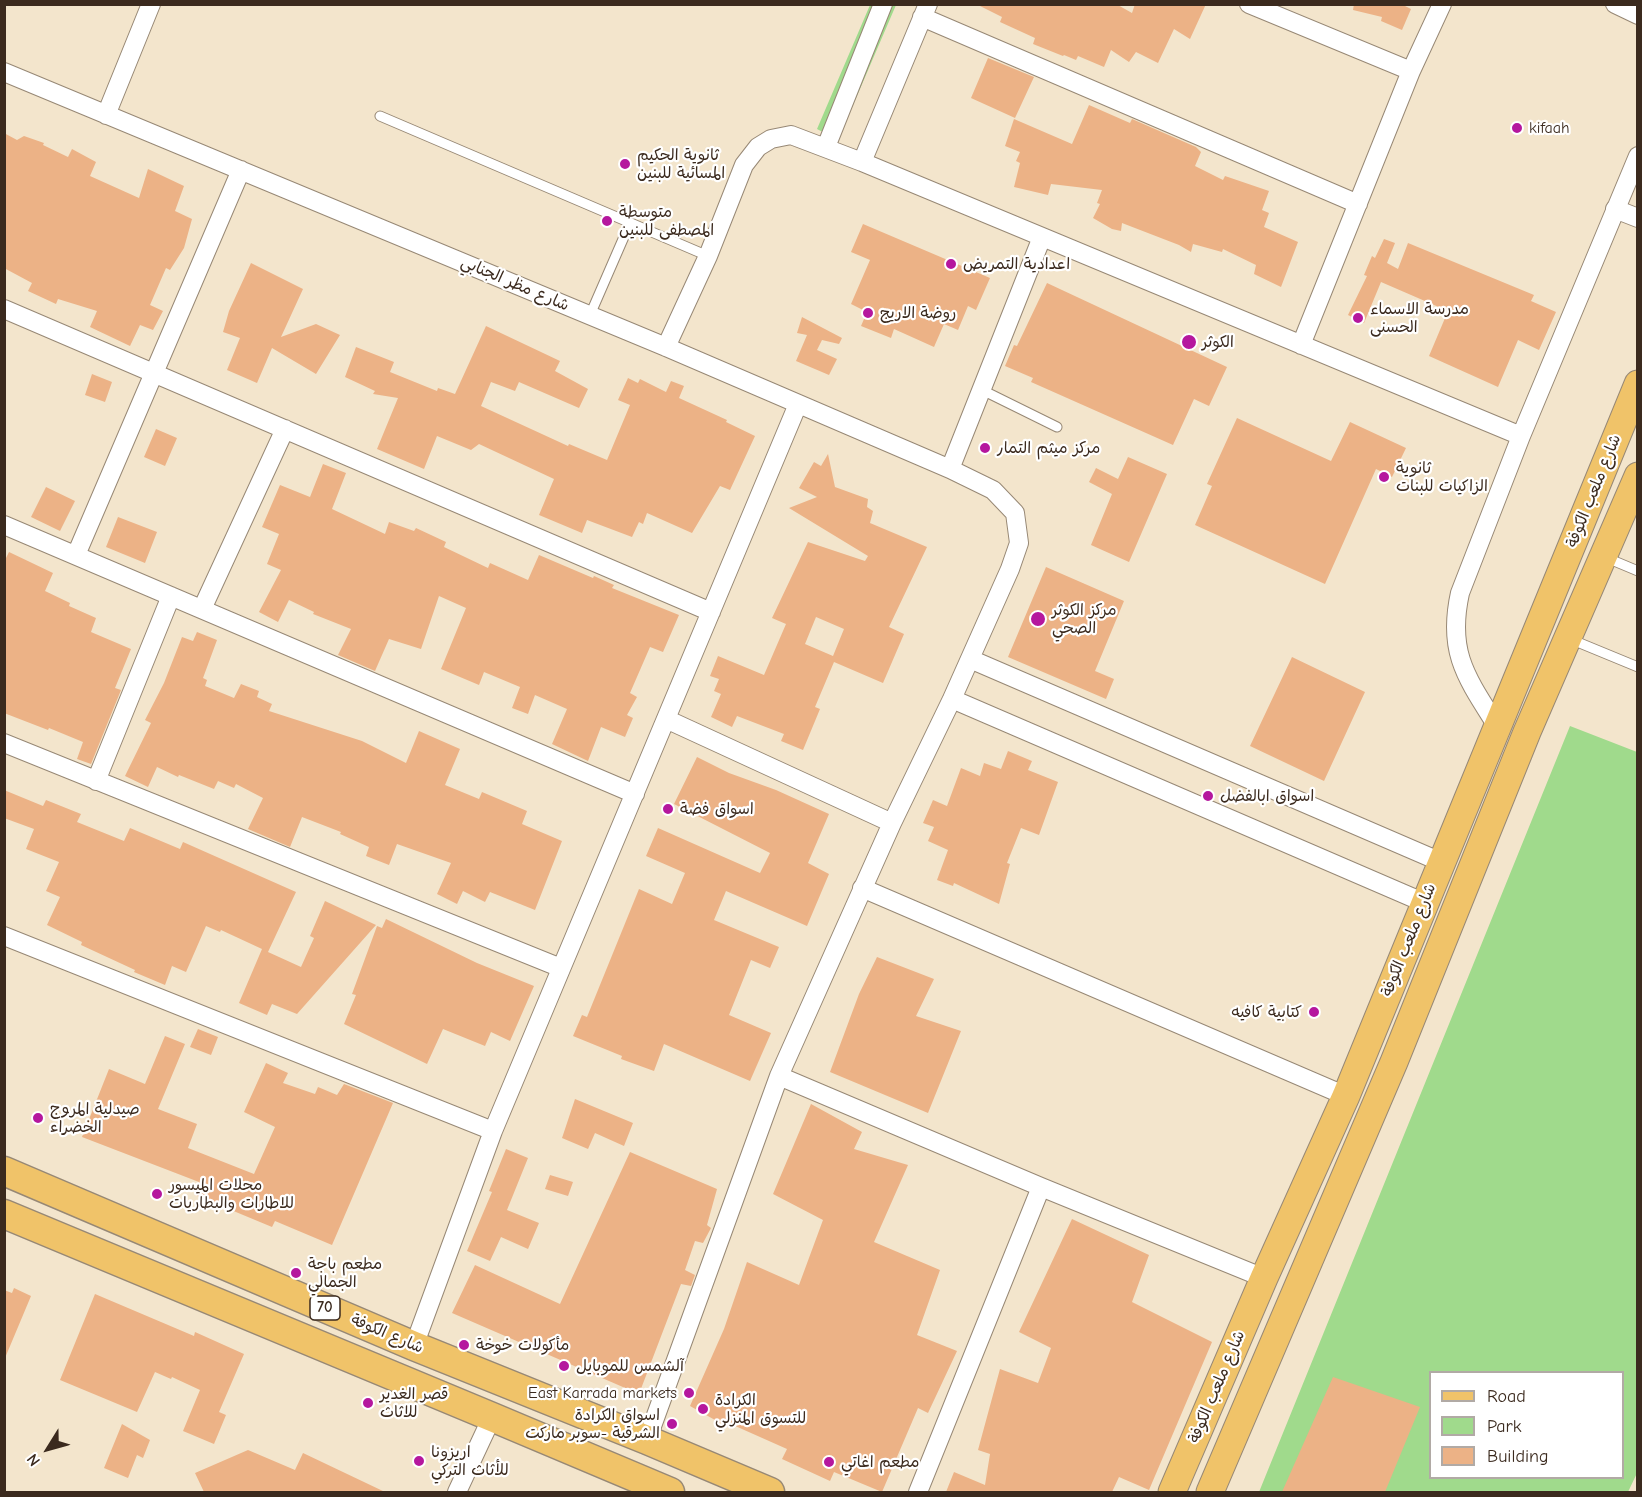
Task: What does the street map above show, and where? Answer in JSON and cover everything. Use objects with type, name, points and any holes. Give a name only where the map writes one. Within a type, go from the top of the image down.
[{"type":"highway","name":"شارع الكوفة","points":[[7,1173],[414,1346],[770,1492]]},
{"type":"highway","name":"70","points":[[4,1214],[492,1417],[631,1485],[670,1492]]},
{"type":"main road","name":"شارع ملعب الكوفة","points":[[1172,1492],[1365,1051],[1638,384]]},
{"type":"main road","name":"شارع ملعب الكوفة","points":[[1210,1492],[1394,1062],[1527,732],[1636,485]]},
{"type":"main road","points":[[1388,992],[1390,998],[1400,1006],[1418,1004]]},
{"type":"main road","points":[[1365,1051],[1370,1048],[1382,1048],[1388,1051],[1394,1062]]},
{"type":"street","points":[[106,115],[151,4]]},
{"type":"street","points":[[826,147],[883,4]]},
{"type":"street","points":[[1249,4],[1412,71]]},
{"type":"street","points":[[1301,345],[1412,71],[1442,4]]},
{"type":"street","points":[[1615,4],[1638,15]]},
{"type":"street","points":[[862,162],[925,11],[1358,204]]},
{"type":"street","name":"شارع مظر الجنابي","points":[[4,72],[666,347],[950,469],[993,490],[1015,513],[1019,543],[1010,569],[970,659]]},
{"type":"street","points":[[666,347],[708,256],[744,165],[758,147],[771,139],[791,135],[826,147],[1521,436]]},
{"type":"street","points":[[1497,726],[1461,664],[1455,641],[1455,616],[1460,592],[1521,436],[1638,156]]},
{"type":"street","points":[[76,555],[241,170]]},
{"type":"street","points":[[1615,209],[1638,218]]},
{"type":"street","points":[[950,469],[1042,237]]},
{"type":"street","points":[[4,309],[711,612]]},
{"type":"street","points":[[414,1346],[493,1131],[798,404]]},
{"type":"street","points":[[202,609],[285,429]]},
{"type":"street","points":[[4,525],[635,794]]},
{"type":"street","points":[[96,781],[171,596]]},
{"type":"street","points":[[647,1440],[779,1076],[862,888],[970,659],[1441,862]]},
{"type":"street","points":[[952,699],[1425,903]]},
{"type":"street","points":[[666,719],[892,823]]},
{"type":"street","points":[[4,744],[561,968]]},
{"type":"street","points":[[862,888],[1346,1096]]},
{"type":"street","points":[[4,936],[493,1131]]},
{"type":"street","points":[[779,1076],[1264,1278]]},
{"type":"street","points":[[918,1492],[1041,1187]]},
{"type":"street","points":[[457,1492],[492,1417]]},
{"type":"lane","points":[[380,117],[708,256]]},
{"type":"lane","points":[[590,315],[630,223]]},
{"type":"lane","points":[[982,390],[1057,428]]},
{"type":"lane","points":[[1604,557],[1638,571]]},
{"type":"lane","points":[[1569,639],[1638,667]]},
{"type":"green space","points":[[870,5],[896,5],[838,140],[817,129]]},
{"type":"green space","points":[[1570,726],[1637,752],[1638,1471],[1628,1492],[1259,1492]]},
{"type":"building","points":[[976,4],[1116,4],[1132,13],[1135,4],[1206,4],[1190,39],[1174,29],[1158,63],[1136,52],[1129,62],[1111,50],[1104,67],[1078,56],[1076,60],[1033,44],[1035,38],[1000,22],[1002,17]]},
{"type":"building","points":[[1354,4],[1401,4],[1411,9],[1402,30],[1381,21],[1382,17],[1353,10]]},
{"type":"building","points":[[988,58],[1034,77],[1015,118],[971,98]]},
{"type":"building","points":[[1089,105],[1130,123],[1132,119],[1196,147],[1201,152],[1195,166],[1223,180],[1225,176],[1269,191],[1262,210],[1269,213],[1264,227],[1298,242],[1281,287],[1254,274],[1256,265],[1223,249],[1222,252],[1193,244],[1191,252],[1179,245],[1122,223],[1121,231],[1112,229],[1093,218],[1100,204],[1097,203],[1102,190],[1051,184],[1048,195],[1014,187],[1020,163],[1016,161],[1020,152],[1005,146],[1014,119],[1072,144]]},
{"type":"building","points":[[4,133],[17,140],[24,136],[44,143],[43,145],[68,157],[72,149],[96,162],[90,176],[139,198],[148,169],[184,186],[175,211],[192,219],[184,248],[170,270],[166,268],[150,305],[163,311],[153,330],[140,325],[130,346],[90,327],[97,311],[58,299],[56,304],[28,291],[32,283],[4,268]]},
{"type":"building","points":[[863,224],[990,278],[976,310],[968,306],[958,330],[944,324],[934,347],[894,329],[891,338],[861,326],[867,312],[851,304],[870,260],[851,252]]},
{"type":"building","points":[[1384,239],[1395,243],[1387,263],[1398,269],[1408,243],[1534,295],[1531,301],[1556,312],[1539,350],[1518,340],[1498,387],[1429,356],[1448,311],[1381,282],[1364,323],[1348,315],[1367,276],[1364,275],[1372,256],[1375,258]]},
{"type":"building","points":[[251,263],[303,289],[281,337],[316,324],[340,335],[316,374],[272,348],[257,383],[227,370],[240,338],[223,332],[229,311]]},
{"type":"building","points":[[1047,283],[1227,367],[1209,406],[1194,399],[1173,445],[1031,382],[1033,378],[1005,366]]},
{"type":"building","points":[[802,317],[842,338],[839,344],[822,340],[817,350],[837,359],[829,375],[796,361],[807,335],[797,333]]},
{"type":"building","points":[[486,326],[560,361],[555,371],[588,389],[579,408],[519,382],[515,391],[491,382],[481,406],[568,446],[569,444],[607,460],[630,405],[618,400],[628,378],[638,383],[640,379],[666,392],[671,381],[684,386],[679,398],[755,436],[730,490],[720,486],[692,533],[647,513],[643,524],[639,522],[632,537],[587,520],[582,533],[539,515],[554,479],[479,444],[471,450],[437,436],[424,469],[377,449],[398,398],[373,394],[375,391],[345,377],[356,347],[394,362],[390,372],[437,391],[438,388],[455,394]]},
{"type":"building","points":[[92,374],[112,382],[105,402],[85,395]]},
{"type":"building","points":[[1237,418],[1331,461],[1350,422],[1406,448],[1392,477],[1376,469],[1325,584],[1195,525],[1212,486],[1207,484]]},
{"type":"building","points":[[156,429],[177,438],[165,466],[144,457]]},
{"type":"building","points":[[828,454],[835,487],[868,499],[867,507],[873,511],[870,523],[927,547],[889,627],[904,634],[883,683],[834,662],[815,707],[820,709],[803,750],[781,741],[784,734],[737,716],[732,727],[711,717],[721,694],[714,691],[719,679],[710,676],[718,656],[764,675],[786,624],[772,618],[808,542],[865,561],[868,556],[789,508],[817,497],[799,488],[814,462],[821,466]],"holes":[[[816,617],[844,629],[833,656],[805,644]]]},
{"type":"building","points":[[1128,457],[1167,474],[1129,562],[1091,545],[1112,494],[1089,482],[1096,468],[1118,479]]},
{"type":"building","points":[[323,464],[346,473],[332,509],[385,534],[389,522],[414,531],[416,528],[446,542],[444,547],[488,568],[490,563],[528,580],[539,555],[593,578],[594,576],[614,585],[612,588],[679,615],[663,652],[650,647],[630,693],[637,697],[627,715],[633,718],[625,737],[601,727],[588,761],[552,744],[567,709],[535,695],[528,714],[512,708],[520,687],[484,672],[479,685],[441,669],[466,608],[439,596],[421,649],[389,639],[375,671],[338,655],[351,629],[313,614],[314,612],[289,600],[278,622],[259,612],[281,570],[267,564],[279,534],[262,527],[280,485],[310,497]]},
{"type":"building","points":[[46,487],[75,501],[60,531],[31,517]]},
{"type":"building","points":[[118,517],[157,532],[145,563],[106,547]]},
{"type":"building","points":[[9,552],[53,573],[45,591],[70,603],[69,606],[96,618],[91,632],[131,649],[115,688],[121,690],[91,764],[77,759],[83,742],[4,713],[4,562]]},
{"type":"building","points":[[1046,567],[1124,601],[1095,671],[1114,679],[1106,699],[1008,657]]},
{"type":"building","points":[[197,632],[217,640],[203,678],[207,680],[205,686],[234,698],[241,684],[259,691],[257,697],[272,704],[269,711],[362,741],[406,763],[419,731],[460,749],[445,785],[479,799],[482,792],[527,811],[522,824],[562,841],[535,910],[490,892],[485,902],[463,891],[457,904],[437,894],[451,863],[397,844],[389,865],[366,856],[369,847],[340,834],[341,832],[302,817],[290,847],[248,829],[263,798],[236,784],[234,788],[218,781],[214,789],[157,767],[148,787],[125,776],[151,723],[145,720],[164,683],[182,637],[193,641]]},
{"type":"building","points":[[1292,657],[1365,692],[1324,781],[1250,746]]},
{"type":"building","points":[[1008,751],[1032,761],[1028,770],[1058,782],[1039,835],[1021,828],[1007,863],[1010,864],[999,904],[954,883],[953,886],[937,880],[948,850],[928,841],[934,827],[923,823],[933,800],[947,806],[961,768],[980,776],[984,763],[1001,769]]},
{"type":"building","points":[[697,757],[729,773],[776,790],[829,814],[808,863],[829,874],[807,926],[726,891],[714,920],[779,947],[770,968],[751,960],[729,1015],[771,1033],[750,1081],[664,1044],[654,1071],[621,1059],[622,1056],[573,1036],[582,1015],[587,1017],[639,889],[672,904],[685,873],[646,856],[658,828],[760,873],[770,853],[674,804]]},
{"type":"building","points":[[4,790],[43,806],[46,800],[81,814],[77,822],[124,841],[130,828],[180,849],[183,842],[296,892],[268,952],[301,967],[314,938],[310,936],[325,901],[376,925],[297,1014],[272,1004],[267,1015],[239,1003],[262,949],[221,930],[220,932],[206,926],[186,972],[172,966],[165,985],[134,972],[135,970],[81,945],[82,942],[47,925],[60,897],[46,891],[59,862],[26,849],[34,829],[4,818]]},
{"type":"building","points":[[386,919],[477,963],[534,986],[510,1041],[491,1032],[485,1046],[443,1029],[427,1064],[344,1024],[356,995],[352,994],[377,926],[382,928]]},
{"type":"building","points":[[877,957],[934,979],[916,1016],[961,1031],[928,1113],[830,1072],[859,994]]},
{"type":"building","points":[[198,1029],[218,1037],[211,1055],[190,1047]]},
{"type":"building","points":[[165,1036],[185,1044],[158,1109],[197,1124],[188,1148],[254,1174],[275,1127],[244,1112],[266,1063],[288,1073],[283,1083],[315,1094],[318,1087],[337,1095],[344,1084],[393,1103],[332,1245],[275,1221],[272,1227],[195,1195],[199,1182],[82,1137],[109,1069],[145,1084]]},
{"type":"building","points":[[575,1099],[633,1123],[624,1146],[595,1133],[588,1149],[562,1138]]},
{"type":"building","points":[[811,1104],[862,1132],[854,1149],[908,1165],[874,1242],[940,1270],[917,1335],[957,1351],[928,1413],[918,1408],[882,1492],[834,1472],[830,1481],[782,1459],[787,1449],[733,1425],[731,1429],[690,1406],[724,1329],[747,1262],[799,1285],[823,1220],[773,1194]]},
{"type":"building","points":[[506,1149],[528,1158],[507,1210],[539,1223],[528,1249],[501,1237],[490,1261],[467,1251],[492,1192],[489,1191]]},
{"type":"building","points":[[630,1152],[717,1189],[707,1225],[711,1228],[703,1243],[695,1241],[685,1270],[695,1275],[691,1286],[681,1284],[639,1394],[452,1313],[475,1265],[560,1304]]},
{"type":"building","points":[[550,1175],[573,1182],[568,1196],[545,1189]]},
{"type":"building","points":[[1072,1219],[1149,1255],[1132,1302],[1212,1342],[1149,1490],[1119,1477],[1112,1492],[946,1492],[954,1472],[985,1485],[990,1454],[978,1450],[1000,1369],[1038,1383],[1051,1348],[1019,1332]]},
{"type":"building","points":[[14,1288],[31,1296],[5,1358],[4,1290],[12,1293]]},
{"type":"building","points":[[95,1294],[194,1336],[195,1332],[244,1354],[219,1412],[226,1415],[214,1444],[183,1431],[200,1390],[172,1377],[171,1379],[155,1372],[137,1412],[60,1380]]},
{"type":"building","points":[[1333,1377],[1420,1407],[1385,1492],[1282,1492]]},
{"type":"building","points":[[122,1424],[150,1440],[143,1458],[137,1455],[128,1478],[104,1468]]},
{"type":"building","points":[[248,1450],[295,1470],[303,1453],[385,1492],[204,1492],[195,1473]]},
{"type":"place","name":"kifaah","points":[[1517,128]]},
{"type":"place","name":"ثانوية الحكيم المسائية للبنين","points":[[625,164]]},
{"type":"place","name":"متوسطة المصطفى للبنين","points":[[607,221]]},
{"type":"place","name":"اعدادية التمريض","points":[[951,264]]},
{"type":"place","name":"روضة الاريج","points":[[868,313]]},
{"type":"place","name":"مدرسة الاسماء الحسنى","points":[[1358,318]]},
{"type":"place","name":"الكوثر","points":[[1189,342]]},
{"type":"place","name":"مركز ميثم التمار","points":[[985,448]]},
{"type":"place","name":"ثانوية الزاكيات للبنات","points":[[1384,477]]},
{"type":"place","name":"مركز الكوثر الصحي","points":[[1038,619]]},
{"type":"place","name":"اسواق ابالفضل","points":[[1208,796]]},
{"type":"place","name":"اسواق فضة","points":[[668,809]]},
{"type":"place","name":"كتابية كافيه","points":[[1314,1012]]},
{"type":"place","name":"صيدلية المروج الخضراء","points":[[38,1118]]},
{"type":"place","name":"محلات الميسور للاطارات والبطاريات","points":[[157,1194]]},
{"type":"place","name":"مطعم باجة الجمالي","points":[[296,1273]]},
{"type":"place","name":"مأكولات خوخة","points":[[464,1345]]},
{"type":"place","name":"آلشمس للموبايل","points":[[564,1366]]},
{"type":"place","name":"East Karrada markets","points":[[689,1393]]},
{"type":"place","name":"قصر الغدير للاثاث","points":[[368,1403]]},
{"type":"place","name":"الكرادة للتسوق المنزلي","points":[[703,1409]]},
{"type":"place","name":"اسواق الكرادة الشرقية -سوبر ماركت","points":[[672,1424]]},
{"type":"place","name":"اريزونا للأثاث التركي","points":[[419,1461]]},
{"type":"place","name":"مطعم اغاتي","points":[[829,1462]]}]
